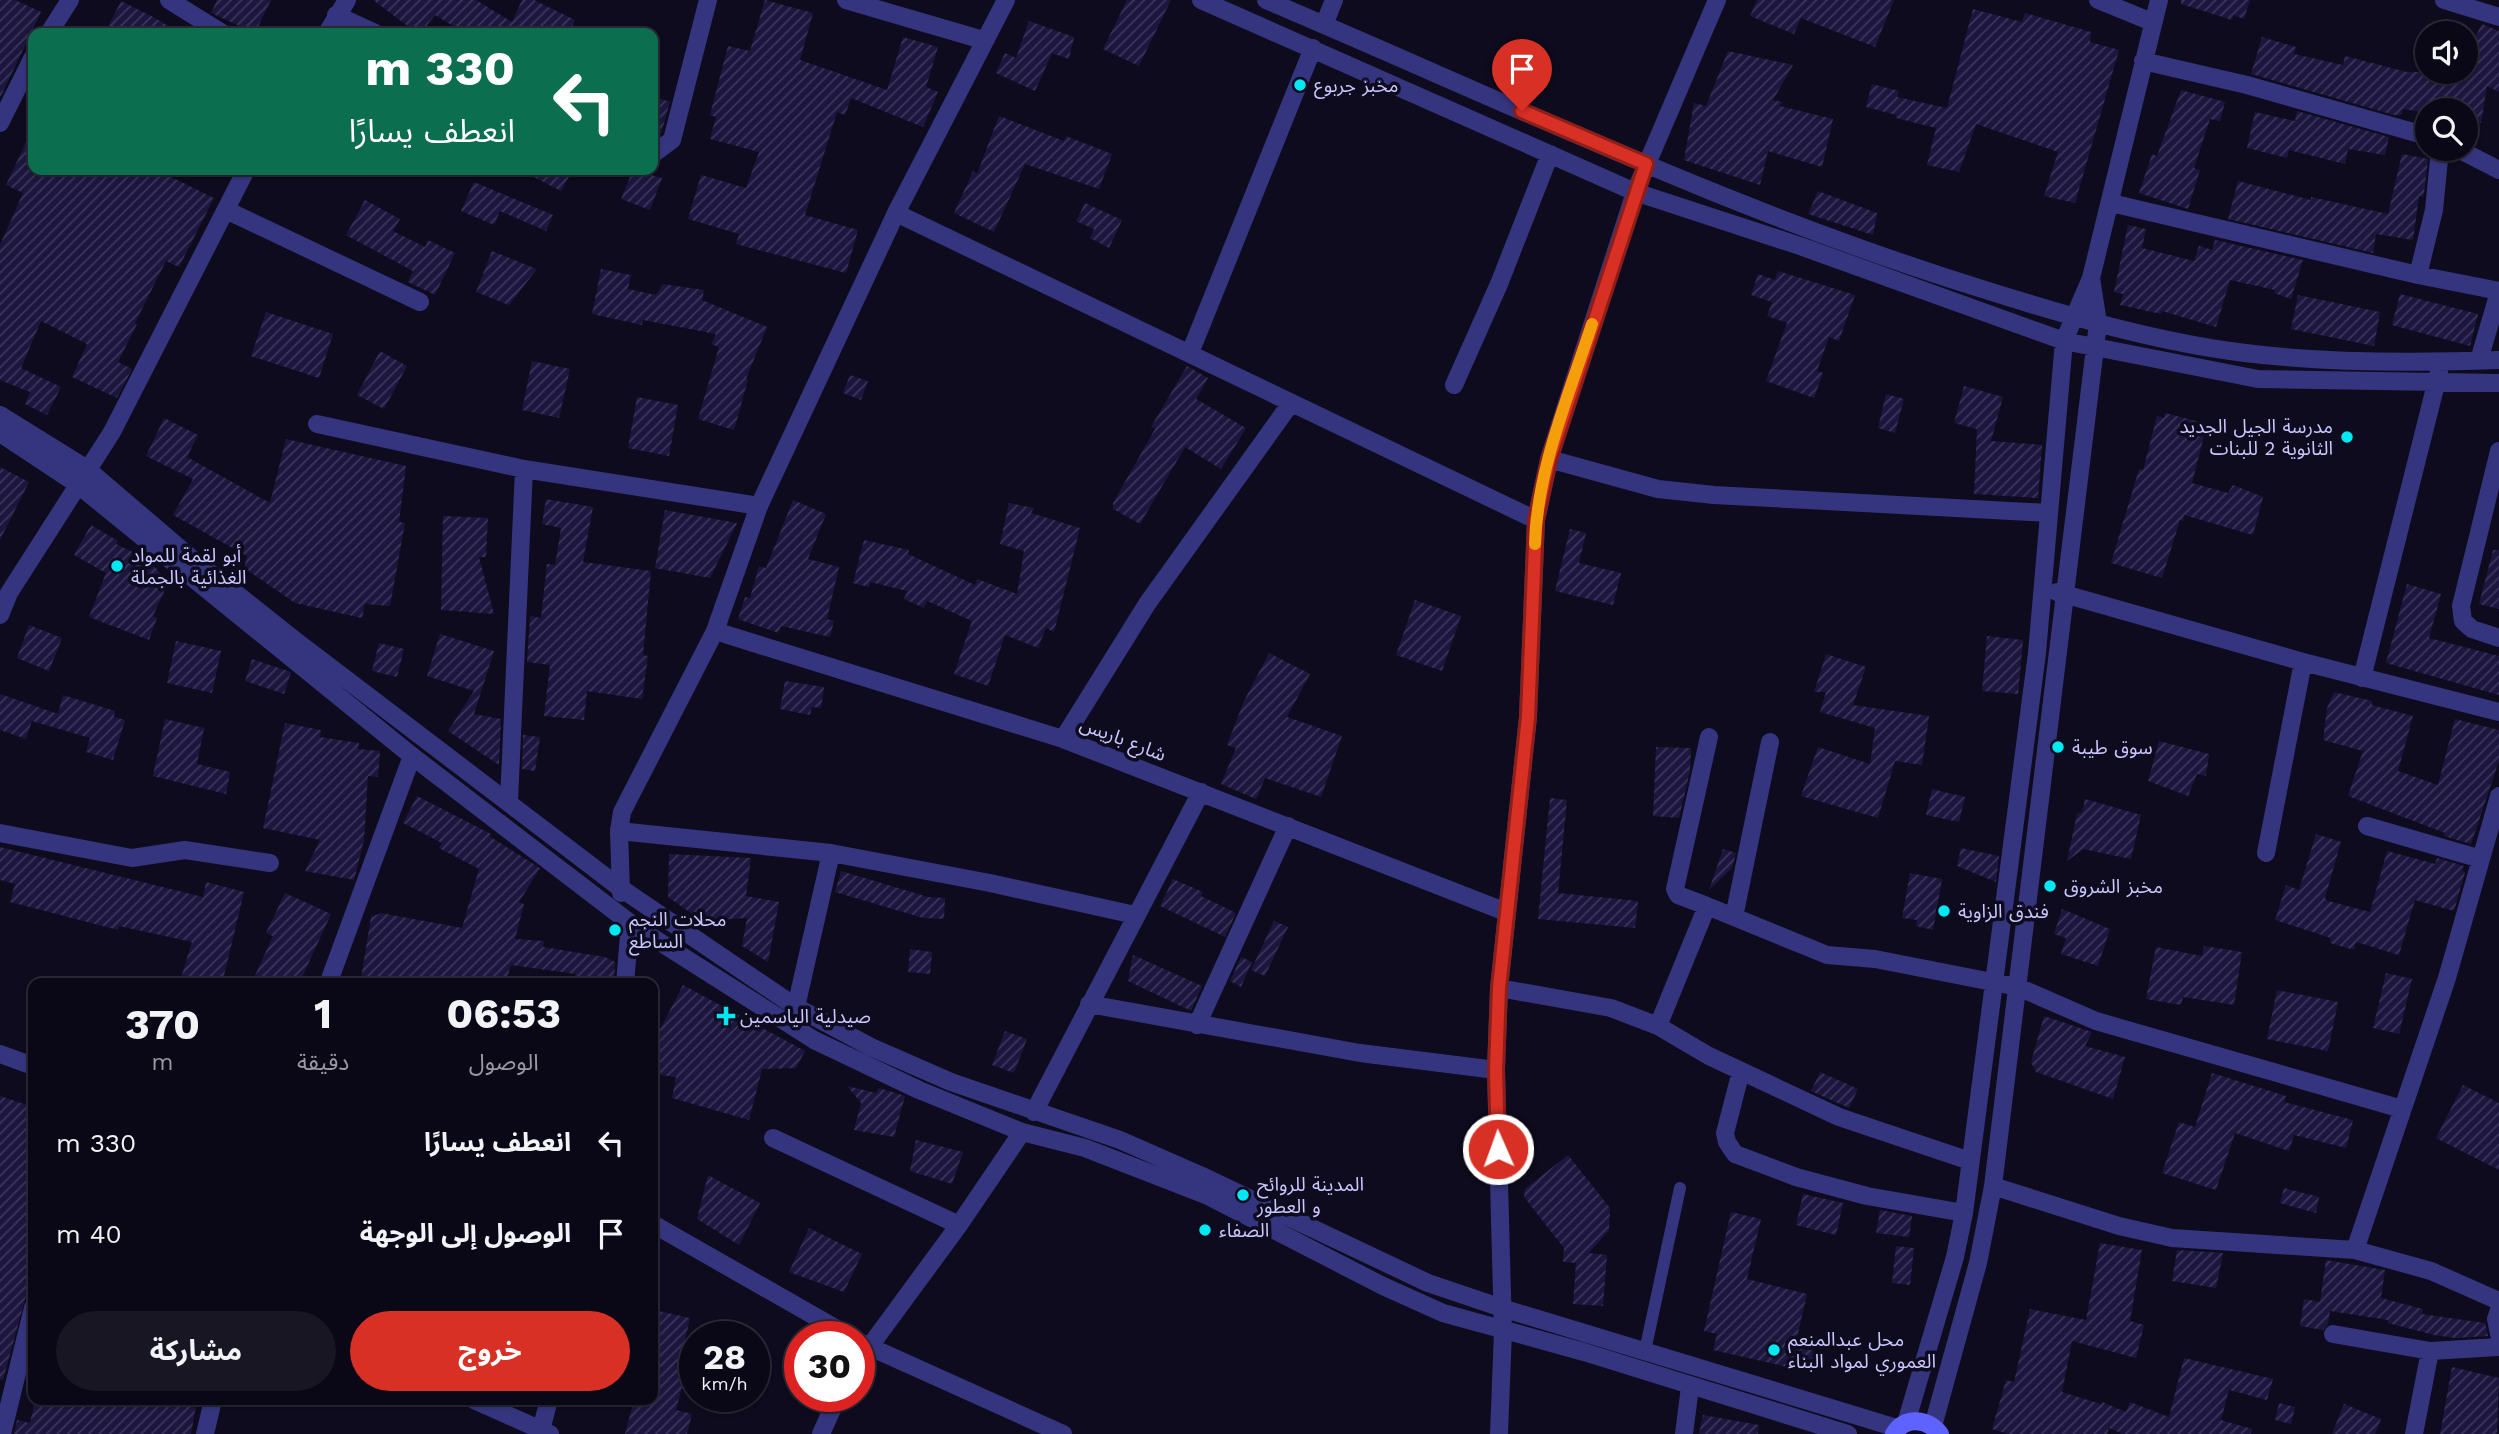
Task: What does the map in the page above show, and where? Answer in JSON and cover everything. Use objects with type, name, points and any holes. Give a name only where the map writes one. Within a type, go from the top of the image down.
[{"type":"main road","points":[[1899,1428],[1915,1421],[1936,1430]]},
{"type":"street","points":[[51,28],[70,0]]},
{"type":"street","points":[[169,0],[214,28]]},
{"type":"street","points":[[330,28],[346,0]]},
{"type":"street","points":[[658,150],[672,140],[708,0]]},
{"type":"street","points":[[846,0],[983,40]]},
{"type":"street","points":[[625,978],[630,923],[620,887],[619,831],[622,812],[715,631],[759,506],[896,213],[1006,0]]},
{"type":"street","points":[[1201,0],[1635,192],[1800,246],[2064,341],[2258,379],[2499,383]]},
{"type":"street","points":[[1266,0],[1798,227],[1910,267],[2072,317],[2244,353],[2499,360]]},
{"type":"street","points":[[1324,24],[1334,0]]},
{"type":"street","points":[[1499,1434],[1503,1331],[1496,1070],[1499,988],[1528,717],[1536,520],[1549,460],[1635,192],[1717,0]]},
{"type":"street","points":[[2098,0],[2152,22]]},
{"type":"street","points":[[0,415],[620,887],[796,1007],[871,1047],[951,1083],[1120,1140],[1283,1212],[1428,1283],[1502,1308],[1899,1428],[1955,1257],[1964,1213],[2037,653],[2064,341],[2072,317],[2091,278],[2159,0]]},
{"type":"street","points":[[2444,0],[2499,17]]},
{"type":"street","points":[[336,15],[363,28]]},
{"type":"street","points":[[1190,353],[1313,48]]},
{"type":"street","points":[[2143,61],[2247,85],[2415,133]]},
{"type":"street","points":[[0,123],[4,104],[28,65]]},
{"type":"street","points":[[1454,385],[1499,284],[1550,154]]},
{"type":"street","points":[[2478,159],[2499,170]]},
{"type":"street","points":[[2417,275],[2434,210],[2439,161]]},
{"type":"street","points":[[0,615],[9,593],[112,432],[244,175]]},
{"type":"street","points":[[2111,204],[2417,275],[2499,291],[2479,360]]},
{"type":"street","points":[[226,210],[420,302]]},
{"type":"street","points":[[896,213],[1536,520]]},
{"type":"street","points":[[1936,1430],[1978,1263],[1993,1186],[2098,323],[2091,278]]},
{"type":"street","points":[[2362,678],[2443,360]]},
{"type":"street","points":[[1063,739],[1147,604],[1291,403]]},
{"type":"street","points":[[317,424],[524,469],[759,506]]},
{"type":"street","points":[[0,433],[82,476],[412,756],[630,923],[814,1040],[919,1090],[1022,1132],[1085,1148],[1206,1195],[1383,1286],[1443,1312],[1584,1352],[1848,1434]]},
{"type":"street","points":[[2499,451],[2461,606],[2463,621],[2472,629],[2499,638]]},
{"type":"street","points":[[1549,460],[1658,489],[1714,495],[2049,513]]},
{"type":"street","points":[[509,801],[524,469]]},
{"type":"street","points":[[2042,588],[2303,662],[2499,712]]},
{"type":"street","name":"شارع باريس","points":[[715,631],[1063,739],[1507,912]]},
{"type":"street","points":[[2266,853],[2303,662]]},
{"type":"street","points":[[1709,737],[1675,889],[1678,895],[1827,955],[1875,959],[2018,987],[2096,1021],[2402,1109]]},
{"type":"street","points":[[1734,917],[1770,742]]},
{"type":"street","points":[[330,978],[412,756]]},
{"type":"street","points":[[1034,1112],[1201,792]]},
{"type":"street","points":[[2355,1250],[2446,978],[2499,796]]},
{"type":"street","points":[[1197,1025],[1288,826]]},
{"type":"street","points":[[2367,826],[2481,859]]},
{"type":"street","points":[[619,831],[831,853],[990,883],[1135,915]]},
{"type":"street","points":[[0,833],[132,858],[185,850],[270,863]]},
{"type":"street","points":[[796,1007],[831,853]]},
{"type":"street","points":[[1658,1026],[1707,906]]},
{"type":"street","points":[[1499,988],[1611,1008],[1658,1026],[1741,1071],[1839,1117],[1970,1161]]},
{"type":"street","points":[[1089,1004],[1360,1053],[1496,1070]]},
{"type":"street","points":[[0,1054],[28,1064]]},
{"type":"street","points":[[1741,1071],[1725,1133],[1735,1154],[1796,1177],[1843,1190],[1964,1213]]},
{"type":"street","points":[[875,1333],[959,1225],[1022,1132]]},
{"type":"street","points":[[773,1138],[959,1225]]},
{"type":"street","points":[[1993,1186],[2119,1226],[2172,1238],[2355,1250],[2431,1271],[2499,1301]]},
{"type":"street","points":[[658,1227],[823,1321]]},
{"type":"street","points":[[2499,1310],[2496,1319],[2499,1334]]},
{"type":"street","points":[[2,1434],[28,1328]]},
{"type":"street","points":[[2333,1334],[2430,1351],[2499,1347]]},
{"type":"street","points":[[2414,1434],[2430,1351]]},
{"type":"street","points":[[875,1355],[1063,1434]]},
{"type":"street","points":[[1684,1434],[1690,1387]]},
{"type":"street","points":[[205,1434],[212,1405]]},
{"type":"street","points":[[485,1405],[545,1432],[548,1405]]},
{"type":"street","points":[[821,1434],[831,1412]]},
{"type":"lane","points":[[1644,1351],[1680,1188]]},
{"type":"building","points":[[0,0],[15,0],[41,12],[33,28],[28,28],[28,39],[0,98]]},
{"type":"building","points":[[217,0],[271,0],[257,28],[244,28],[211,13]]},
{"type":"building","points":[[373,0],[476,0],[512,22],[522,0],[534,0],[575,20],[571,28],[457,28],[435,15],[425,28],[410,28]]},
{"type":"building","points":[[765,0],[813,13],[800,60],[887,90],[903,37],[938,47],[926,87],[938,92],[923,127],[851,98],[845,115],[837,112],[805,215],[858,230],[846,273],[736,244],[739,234],[688,219],[701,175],[746,188],[759,152],[710,139],[716,117],[710,115],[728,46],[750,51]]},
{"type":"building","points":[[1127,0],[1171,0],[1139,66],[1103,49]]},
{"type":"building","points":[[1757,0],[1894,0],[1875,47],[1801,18],[1794,34],[1750,16]]},
{"type":"building","points":[[2181,0],[2250,0],[2244,19],[2233,15],[2232,20],[2181,4]]},
{"type":"building","points":[[121,1],[172,28],[108,28]]},
{"type":"building","points":[[1973,9],[2022,22],[2025,13],[2091,32],[2090,42],[2119,50],[2075,203],[2044,196],[2058,152],[1976,124],[1959,172],[1927,165],[1936,128],[1866,107],[1872,84],[1899,91],[1897,97],[1947,108]]},
{"type":"building","points":[[1029,21],[1074,37],[1069,59],[1052,53],[1035,91],[996,73],[1005,53],[1016,58]]},
{"type":"building","points":[[2482,24],[2499,31],[2499,92],[2487,86],[2481,123],[2478,122],[2478,98],[2415,98],[2415,111],[2403,109],[2401,115],[2394,115],[2251,74],[2262,37],[2296,47],[2294,54],[2343,65],[2345,56],[2415,72],[2415,84],[2478,84],[2478,32]]},
{"type":"building","points":[[1728,51],[1793,65],[1773,100],[1782,102],[1780,106],[1833,119],[1822,167],[1768,151],[1760,185],[1684,160],[1694,103],[1706,106]]},
{"type":"building","points":[[2181,90],[2225,102],[2220,121],[2210,119],[2194,168],[2200,170],[2188,209],[2139,193],[2152,154],[2157,156]]},
{"type":"building","points":[[658,98],[670,102],[658,136]]},
{"type":"building","points":[[2297,111],[2389,137],[2385,155],[2348,149],[2345,164],[2289,150],[2287,158],[2247,148],[2255,112],[2295,121]]},
{"type":"building","points":[[999,116],[1064,141],[1066,136],[1112,154],[1099,189],[1025,164],[994,232],[954,213],[973,171],[977,174]]},
{"type":"building","points":[[28,138],[28,175],[167,175],[214,198],[179,267],[166,261],[135,323],[137,324],[118,362],[132,369],[117,398],[72,377],[87,344],[41,321],[21,368],[61,387],[47,415],[25,404],[30,392],[0,380],[0,245],[23,193],[6,185]]},
{"type":"building","points":[[2402,154],[2415,156],[2415,161],[2428,161],[2423,197],[2419,196],[2413,240],[2376,234],[2373,253],[2228,219],[2238,181],[2311,200],[2311,197],[2388,214]]},
{"type":"building","points":[[530,175],[570,175],[561,191]]},
{"type":"building","points":[[631,175],[662,178],[650,210],[621,199]]},
{"type":"building","points":[[474,182],[553,215],[546,231],[500,211],[494,225],[461,211]]},
{"type":"building","points":[[1818,191],[1877,213],[1873,235],[1808,214]]},
{"type":"building","points":[[365,200],[400,219],[393,231],[425,247],[428,240],[455,253],[435,295],[408,282],[413,271],[346,235]]},
{"type":"building","points":[[1085,203],[1122,220],[1109,248],[1090,238],[1094,229],[1076,221]]},
{"type":"building","points":[[2128,225],[2146,229],[2142,248],[2194,261],[2199,246],[2212,250],[2215,240],[2303,260],[2291,299],[2274,293],[2275,290],[2230,280],[2216,327],[2162,311],[2161,314],[2120,305],[2123,294],[2114,292]]},
{"type":"building","points":[[492,251],[537,269],[509,305],[476,292]]},
{"type":"building","points":[[601,269],[631,275],[628,289],[656,295],[663,284],[704,290],[702,300],[767,327],[746,379],[748,380],[734,430],[698,419],[719,347],[711,344],[716,334],[643,320],[642,325],[592,314]]},
{"type":"building","points":[[1778,271],[1855,295],[1839,341],[1829,337],[1817,371],[1823,373],[1814,398],[1766,381],[1787,323],[1767,316],[1772,302],[1751,295],[1758,274],[1775,280]]},
{"type":"building","points":[[2400,294],[2478,314],[2470,346],[2392,325]]},
{"type":"building","points":[[2298,295],[2380,312],[2374,346],[2291,329]]},
{"type":"building","points":[[266,312],[333,334],[319,378],[251,356]]},
{"type":"building","points":[[380,351],[407,366],[384,409],[357,395]]},
{"type":"building","points":[[532,361],[570,369],[559,418],[522,410]]},
{"type":"building","points":[[1187,366],[1208,378],[1196,399],[1246,428],[1221,469],[1185,447],[1140,524],[1113,509],[1113,503],[1155,429],[1151,427]]},
{"type":"building","points":[[850,375],[868,381],[861,400],[843,393]]},
{"type":"building","points":[[1964,386],[2003,397],[1991,441],[2042,445],[2038,498],[1974,494],[1977,429],[1954,423]]},
{"type":"building","points":[[1886,394],[1904,399],[1895,433],[1878,428]]},
{"type":"building","points":[[637,397],[678,405],[669,456],[628,448]]},
{"type":"building","points":[[2165,413],[2207,424],[2192,483],[2228,493],[2233,485],[2263,497],[2253,535],[2184,515],[2183,521],[2180,520],[2162,578],[2111,563],[2139,469],[2143,470],[2157,416],[2164,418]]},
{"type":"building","points":[[164,418],[198,435],[187,457],[270,503],[286,439],[406,466],[399,522],[405,523],[390,606],[365,604],[362,618],[295,603],[244,568],[247,556],[173,515],[193,479],[146,456]]},
{"type":"building","points":[[0,467],[29,482],[0,540]]},
{"type":"building","points":[[546,499],[593,507],[583,562],[651,571],[643,655],[648,656],[642,699],[587,691],[584,720],[544,716],[550,665],[527,662],[530,616],[541,618],[547,564],[555,565],[561,528],[542,524]]},
{"type":"building","points":[[793,500],[826,514],[808,559],[839,567],[827,619],[834,621],[830,637],[781,626],[779,633],[738,619],[745,597],[750,598],[759,566],[766,568]]},
{"type":"building","points":[[1009,503],[1034,508],[1031,513],[1080,528],[1054,632],[1046,628],[1038,648],[1005,635],[988,686],[954,674],[972,621],[927,601],[924,608],[904,599],[907,591],[870,582],[869,587],[853,583],[864,540],[909,550],[908,554],[975,585],[977,579],[1017,594],[1024,551],[1000,544]]},
{"type":"building","points":[[665,510],[737,523],[710,578],[655,568]]},
{"type":"building","points":[[443,516],[488,518],[486,557],[479,557],[494,614],[441,610]]},
{"type":"building","points":[[91,525],[118,541],[116,544],[149,560],[168,583],[153,616],[157,618],[149,640],[89,617],[106,573],[74,555]]},
{"type":"building","points":[[1570,529],[1586,533],[1579,563],[1621,573],[1613,605],[1555,591]]},
{"type":"building","points":[[2493,550],[2499,550],[2499,609],[2479,604]]},
{"type":"building","points":[[2407,584],[2441,594],[2429,638],[2499,656],[2499,695],[2386,663]]},
{"type":"building","points":[[1415,600],[1461,616],[1442,671],[1396,655]]},
{"type":"building","points":[[29,625],[62,638],[49,671],[17,658]]},
{"type":"building","points":[[440,634],[494,651],[474,714],[501,719],[499,765],[448,731],[474,691],[427,676]]},
{"type":"building","points":[[1987,636],[2023,640],[2018,694],[1982,691]]},
{"type":"building","points":[[176,641],[221,651],[212,693],[167,683]]},
{"type":"building","points":[[379,643],[404,649],[397,677],[372,671]]},
{"type":"building","points":[[1269,653],[1310,674],[1287,717],[1342,736],[1321,797],[1265,778],[1256,799],[1221,784],[1236,748],[1227,745],[1244,701]]},
{"type":"building","points":[[1826,654],[1866,667],[1853,705],[1929,716],[1922,765],[1895,761],[1878,818],[1801,796],[1818,747],[1870,764],[1875,728],[1820,712],[1826,692],[1814,692]]},
{"type":"building","points":[[252,659],[291,672],[284,694],[245,681]]},
{"type":"building","points":[[785,681],[824,687],[821,708],[812,707],[810,715],[780,709]]},
{"type":"building","points":[[2334,692],[2372,701],[2372,705],[2413,716],[2398,771],[2438,785],[2455,719],[2499,730],[2499,761],[2471,844],[2444,836],[2445,833],[2348,796],[2363,751],[2323,740],[2327,708]]},
{"type":"building","points":[[0,694],[58,714],[63,695],[115,711],[114,717],[125,720],[113,760],[86,752],[90,738],[32,721],[26,739],[0,730]]},
{"type":"building","points":[[165,719],[204,728],[197,764],[230,772],[226,794],[153,776]]},
{"type":"building","points":[[285,723],[321,730],[320,737],[359,743],[358,749],[380,751],[378,777],[368,776],[364,840],[354,880],[305,871],[320,840],[263,828]]},
{"type":"building","points":[[523,735],[540,737],[535,771],[522,769]]},
{"type":"building","points":[[2159,741],[2209,754],[2206,776],[2197,774],[2188,796],[2148,781]]},
{"type":"building","points":[[1656,747],[1691,748],[1690,771],[1679,818],[1653,816]]},
{"type":"building","points":[[1932,789],[1965,797],[1959,822],[1926,815]]},
{"type":"building","points":[[417,796],[491,834],[489,836],[540,868],[519,902],[524,904],[515,939],[544,941],[543,947],[605,957],[615,962],[614,978],[575,978],[576,974],[511,965],[507,978],[361,978],[371,917],[381,913],[462,928],[479,869],[439,848],[442,843],[403,823]]},
{"type":"building","points":[[1550,798],[1567,800],[1558,893],[1638,901],[1635,928],[1538,919]]},
{"type":"building","points":[[2085,799],[2141,815],[2131,859],[2083,849],[2067,861],[2077,814],[2082,812]]},
{"type":"building","points":[[2316,834],[2341,842],[2325,898],[2328,901],[2370,912],[2387,851],[2435,864],[2437,858],[2464,866],[2462,871],[2465,872],[2454,911],[2415,900],[2399,955],[2356,942],[2354,950],[2330,943],[2331,938],[2275,920],[2286,885],[2299,890]]},
{"type":"building","points":[[0,847],[203,897],[206,882],[244,892],[223,978],[181,978],[192,942],[119,926],[118,930],[10,902],[15,884],[0,880]]},
{"type":"building","points":[[1961,848],[1999,856],[1996,882],[1957,866]]},
{"type":"building","points":[[1723,849],[1736,853],[1732,868],[1709,890]]},
{"type":"building","points":[[669,854],[751,858],[746,896],[779,902],[768,962],[742,946],[747,918],[702,921],[668,897]]},
{"type":"building","points":[[841,871],[928,897],[945,898],[944,919],[923,918],[835,892]]},
{"type":"building","points":[[1910,873],[1942,879],[1933,930],[1916,926],[1917,920],[1902,918]]},
{"type":"building","points":[[1173,879],[1203,892],[1201,896],[1236,913],[1225,937],[1160,906]]},
{"type":"building","points":[[285,893],[331,914],[302,978],[254,978],[273,936],[266,933]]},
{"type":"building","points":[[2062,909],[2110,929],[2098,966],[2061,954],[2066,938],[2054,934]]},
{"type":"building","points":[[1274,921],[1288,927],[1265,976],[1251,970]]},
{"type":"building","points":[[2204,946],[2242,952],[2234,1005],[2183,997],[2181,1005],[2146,999],[2156,947],[2202,956]]},
{"type":"building","points":[[910,949],[932,952],[930,974],[908,972]]},
{"type":"building","points":[[1133,955],[1202,986],[1191,1011],[1128,981]]},
{"type":"building","points":[[1241,957],[1252,962],[1241,987],[1230,981]]},
{"type":"building","points":[[2386,973],[2412,979],[2399,1034],[2373,1028]]},
{"type":"building","points":[[683,985],[805,1051],[796,1068],[762,1069],[749,1120],[672,1098],[676,1077],[658,1075],[658,1033]]},
{"type":"building","points":[[2277,990],[2338,1002],[2328,1051],[2267,1039]]},
{"type":"building","points":[[2044,1016],[2092,1032],[2085,1046],[2125,1057],[2113,1099],[2036,1072],[2031,1062]]},
{"type":"building","points":[[1005,1031],[1027,1039],[1014,1073],[992,1065]]},
{"type":"building","points":[[1820,1072],[1858,1089],[1849,1108],[1811,1091]]},
{"type":"building","points":[[2212,1073],[2286,1096],[2284,1102],[2353,1120],[2346,1148],[2294,1135],[2289,1151],[2235,1133],[2216,1190],[2162,1173],[2179,1122],[2195,1127]]},
{"type":"building","points":[[2463,1085],[2499,1103],[2499,1170],[2436,1138]]},
{"type":"building","points":[[847,1086],[876,1093],[879,1088],[905,1096],[894,1137],[854,1130],[861,1103]]},
{"type":"building","points":[[0,1096],[28,1105],[28,1288],[3,1380],[0,1380]]},
{"type":"building","points":[[916,1140],[963,1152],[952,1184],[910,1171]]},
{"type":"building","points":[[1568,1155],[1610,1208],[1609,1230],[1589,1253],[1607,1255],[1603,1306],[1573,1304],[1576,1263],[1563,1262],[1564,1248],[1524,1197],[1525,1189]]},
{"type":"building","points":[[708,1175],[760,1203],[739,1245],[697,1219]]},
{"type":"building","points":[[2284,1188],[2319,1197],[2316,1213],[2280,1203]]},
{"type":"building","points":[[1803,1194],[1843,1203],[1836,1235],[1796,1225]]},
{"type":"building","points":[[1880,1210],[1912,1216],[1909,1237],[1876,1233]]},
{"type":"building","points":[[1731,1212],[1761,1219],[1747,1279],[1807,1294],[1795,1346],[1814,1351],[1809,1372],[1713,1350],[1717,1334],[1704,1331]]},
{"type":"building","points":[[809,1228],[862,1254],[844,1292],[789,1272]]},
{"type":"building","points":[[2100,1243],[2142,1250],[2130,1321],[2144,1325],[2136,1358],[2072,1341],[2062,1392],[2101,1404],[2102,1402],[2126,1412],[2130,1402],[2169,1417],[2184,1358],[2273,1379],[2267,1400],[2229,1390],[2221,1420],[2252,1429],[2251,1434],[2123,1434],[2109,1428],[2107,1434],[2009,1434],[1992,1429],[2006,1380],[2014,1382],[2030,1309],[2086,1320]]},
{"type":"building","points":[[1896,1246],[1914,1248],[1910,1285],[1892,1283]]},
{"type":"building","points":[[2177,1250],[2223,1253],[2216,1288],[2172,1281]]},
{"type":"building","points":[[2326,1260],[2385,1270],[2381,1298],[2423,1309],[2422,1314],[2485,1323],[2488,1336],[2455,1338],[2434,1335],[2388,1323],[2388,1320],[2330,1311],[2328,1324],[2323,1330],[2300,1326],[2304,1299],[2320,1302]]},
{"type":"building","points":[[658,1311],[690,1318],[689,1321],[679,1321],[679,1398],[676,1410],[692,1414],[687,1434],[625,1434],[633,1405],[658,1405]]},
{"type":"building","points":[[2452,1367],[2499,1378],[2497,1434],[2440,1434]]},
{"type":"building","points":[[2279,1403],[2295,1407],[2291,1424],[2275,1420]]},
{"type":"building","points":[[2344,1404],[2381,1419],[2375,1434],[2332,1434]]},
{"type":"building","points":[[34,1405],[196,1405],[191,1434],[14,1434],[17,1420],[30,1423]]},
{"type":"building","points":[[1703,1415],[1759,1425],[1758,1434],[1699,1434]]},
{"type":"slow traffic","points":[[1535,544],[1536,520],[1549,460],[1592,324]]},
{"type":"place","name":"مخبز جربوع","points":[[1300,85]]},
{"type":"place","name":"مدرسة الجيل الجديد الثانوية 2 للبنات","points":[[2347,437]]},
{"type":"place","name":"أبو لقمة للمواد الغذائية بالجملة","points":[[117,566]]},
{"type":"place","name":"سوق طيبة","points":[[2058,747]]},
{"type":"place","name":"مخبز الشروق","points":[[2050,886]]},
{"type":"place","name":"فندق الزاوية","points":[[1944,911]]},
{"type":"place","name":"محلات النجم الساطع","points":[[615,930]]},
{"type":"place","name":"صيدلية الياسمين","points":[[726,1016]]},
{"type":"place","name":"المدينة للروائح و العطور","points":[[1243,1195]]},
{"type":"place","name":"الصفاء","points":[[1205,1230]]},
{"type":"place","name":"محل عبدالمنعم العموري لمواد البناء","points":[[1774,1350]]},
{"type":"route","points":[[1498,1149],[1496,1070],[1499,988],[1528,717],[1536,520],[1549,460],[1646,164],[1522,111]]}]
